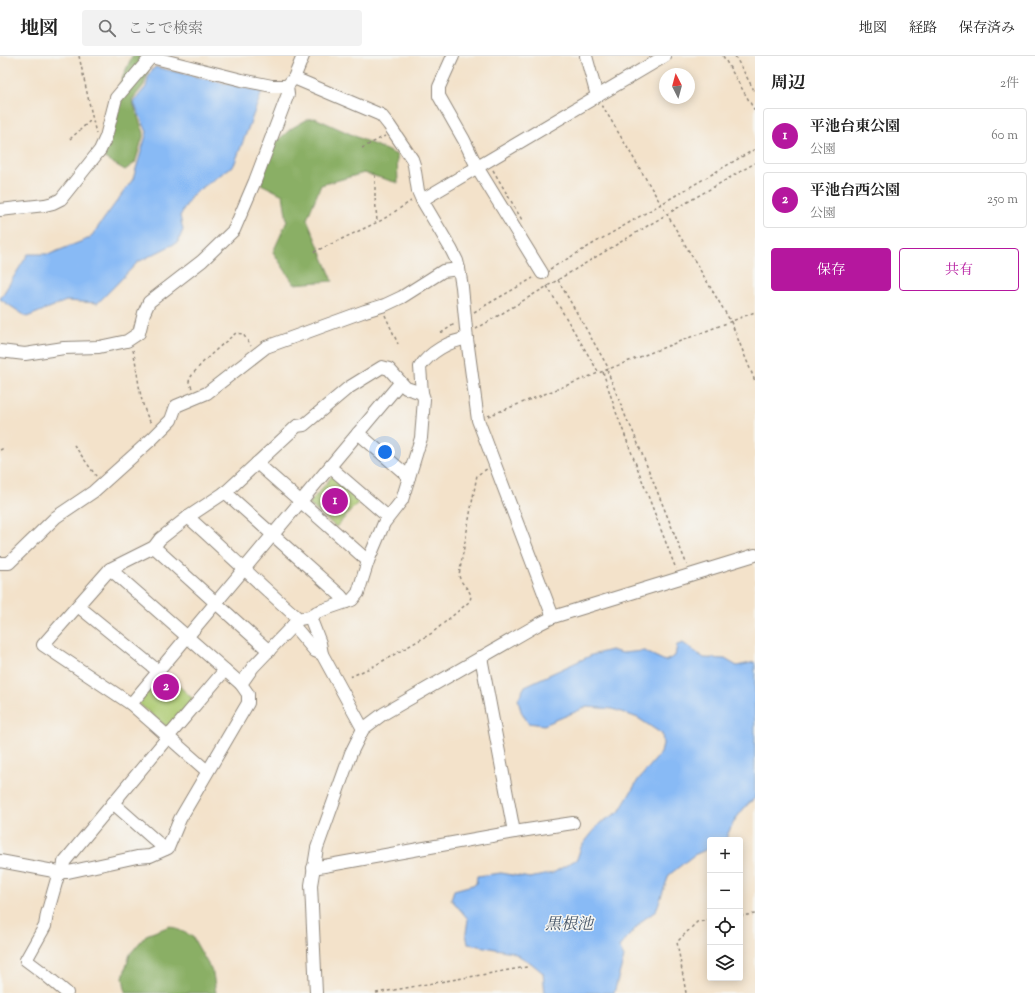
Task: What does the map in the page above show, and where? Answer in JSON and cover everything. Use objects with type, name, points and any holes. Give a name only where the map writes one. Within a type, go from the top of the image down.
[{"type":"street","points":[[0,351],[26,354],[64,348],[99,348],[130,340],[139,333],[144,313],[149,302],[202,261],[234,230],[255,181],[288,94],[290,82],[303,56]]},
{"type":"street","points":[[452,56],[439,87],[439,96],[464,140],[483,164],[542,273]]},
{"type":"street","points":[[586,56],[598,96]]},
{"type":"street","points":[[421,198],[483,164],[665,56]]},
{"type":"street","points":[[0,210],[45,205],[61,199],[100,150],[106,137],[114,101],[151,57],[272,86],[290,82],[376,112],[384,118],[412,159],[418,191],[421,198],[457,261],[478,420],[553,617]]},
{"type":"street","points":[[0,563],[9,563],[56,517],[66,509],[78,503],[102,484],[171,420],[176,406],[208,393],[266,347],[382,306],[402,297],[443,271],[459,269]]},
{"type":"street","points":[[241,684],[253,667],[301,620],[317,612],[352,600],[358,593],[368,561],[384,523],[402,500],[421,438],[424,399],[420,367],[434,352],[460,339],[466,327]]},
{"type":"street","points":[[207,771],[131,704],[43,644],[110,569],[154,547],[160,539],[188,517],[225,492],[297,426],[304,425],[348,388],[382,367],[389,369],[406,388],[422,392]]},
{"type":"street","points":[[131,704],[400,383]]},
{"type":"street","points":[[358,433],[409,477]]},
{"type":"street","points":[[257,463],[301,500],[368,561]]},
{"type":"street","points":[[330,467],[388,517]]},
{"type":"street","points":[[225,492],[346,602]]},
{"type":"street","points":[[188,517],[245,568],[275,598],[301,620],[320,643],[322,654],[363,729]]},
{"type":"street","points":[[154,547],[269,651]]},
{"type":"street","points":[[316,993],[311,898],[313,868],[317,848],[351,753],[363,729],[383,714],[553,617],[755,554]]},
{"type":"street","points":[[0,861],[61,872],[85,869],[137,857],[150,856],[168,848],[180,819],[248,703],[248,694],[241,684],[110,569]]},
{"type":"street","points":[[78,606],[158,671]]},
{"type":"street","points":[[301,620],[315,651],[322,654]]},
{"type":"street","points":[[480,658],[514,832]]},
{"type":"street","points":[[67,993],[26,960],[45,926],[47,914],[64,862],[225,670]]},
{"type":"street","points":[[113,803],[165,849]]},
{"type":"street","points":[[313,868],[573,823]]},
{"type":"path","points":[[79,56],[97,138],[104,142]]},
{"type":"path","points":[[724,56],[755,111]]},
{"type":"path","points":[[735,56],[755,92]]},
{"type":"path","points":[[598,96],[731,322],[755,381]]},
{"type":"path","points":[[70,139],[92,120]]},
{"type":"path","points":[[362,148],[393,131]]},
{"type":"path","points":[[466,327],[542,273],[755,149]]},
{"type":"path","points":[[441,333],[456,323],[474,330],[755,163]]},
{"type":"path","points":[[483,164],[523,221]]},
{"type":"path","points":[[375,175],[377,222]]},
{"type":"path","points":[[314,252],[377,222],[406,203],[421,198]]},
{"type":"path","points":[[558,280],[608,369],[627,420],[687,565]]},
{"type":"path","points":[[547,286],[599,373]]},
{"type":"path","points":[[382,306],[386,319],[398,344]]},
{"type":"path","points":[[478,420],[755,312]]},
{"type":"path","points":[[197,397],[189,382],[191,375],[236,333],[243,334],[256,355]]},
{"type":"path","points":[[130,340],[145,411],[148,420],[158,433]]},
{"type":"path","points":[[602,372],[657,521],[680,578]]},
{"type":"path","points":[[74,445],[102,484]]},
{"type":"path","points":[[0,450],[4,448]]},
{"type":"path","points":[[350,676],[374,666],[432,633],[469,602],[471,599],[470,592],[461,582],[459,575],[477,475],[495,464]]},
{"type":"path","points":[[743,916],[755,914]]},
{"type":"path","points":[[686,993],[677,942],[697,922],[707,920]]},
{"type":"path","points":[[376,993],[527,967]]},
{"type":"green space","points":[[132,56],[152,56],[144,85],[132,100],[144,133],[135,163],[125,170],[101,156],[117,117],[117,90]]},
{"type":"green space","points":[[315,118],[397,155],[398,183],[364,173],[321,185],[307,219],[333,281],[294,284],[273,252],[287,221],[283,195],[261,184],[271,146],[292,128],[308,119]]},
{"type":"green space","points":[[334,474],[362,498],[336,527],[309,504]]},
{"type":"green space","points":[[165,673],[194,700],[168,728],[138,703]]},
{"type":"green space","points":[[170,926],[192,936],[213,973],[216,993],[127,993],[123,977],[130,954],[146,935]]},
{"type":"water","points":[[155,67],[262,92],[234,165],[192,195],[180,216],[183,230],[178,242],[138,262],[98,303],[66,301],[27,317],[0,299],[28,254],[50,254],[90,238],[133,179],[147,132],[134,101],[146,87],[149,74]]},
{"type":"water","name":"黒根池","points":[[683,643],[704,658],[725,659],[737,666],[755,662],[755,798],[738,817],[727,837],[707,837],[707,849],[694,855],[669,875],[656,911],[643,920],[619,947],[624,957],[614,993],[545,993],[543,973],[531,963],[512,952],[468,944],[466,933],[468,919],[451,899],[454,890],[476,884],[477,876],[501,873],[530,878],[553,873],[577,859],[581,847],[600,823],[619,812],[638,780],[661,753],[663,744],[662,734],[638,718],[613,709],[587,707],[544,725],[528,723],[521,711],[518,699],[525,686],[592,655],[611,650],[622,653],[644,651],[665,661],[675,656],[677,645]]},
{"type":"place","name":"平池台東公園","points":[[335,501]]},
{"type":"place","name":"平池台西公園","points":[[166,687]]}]
